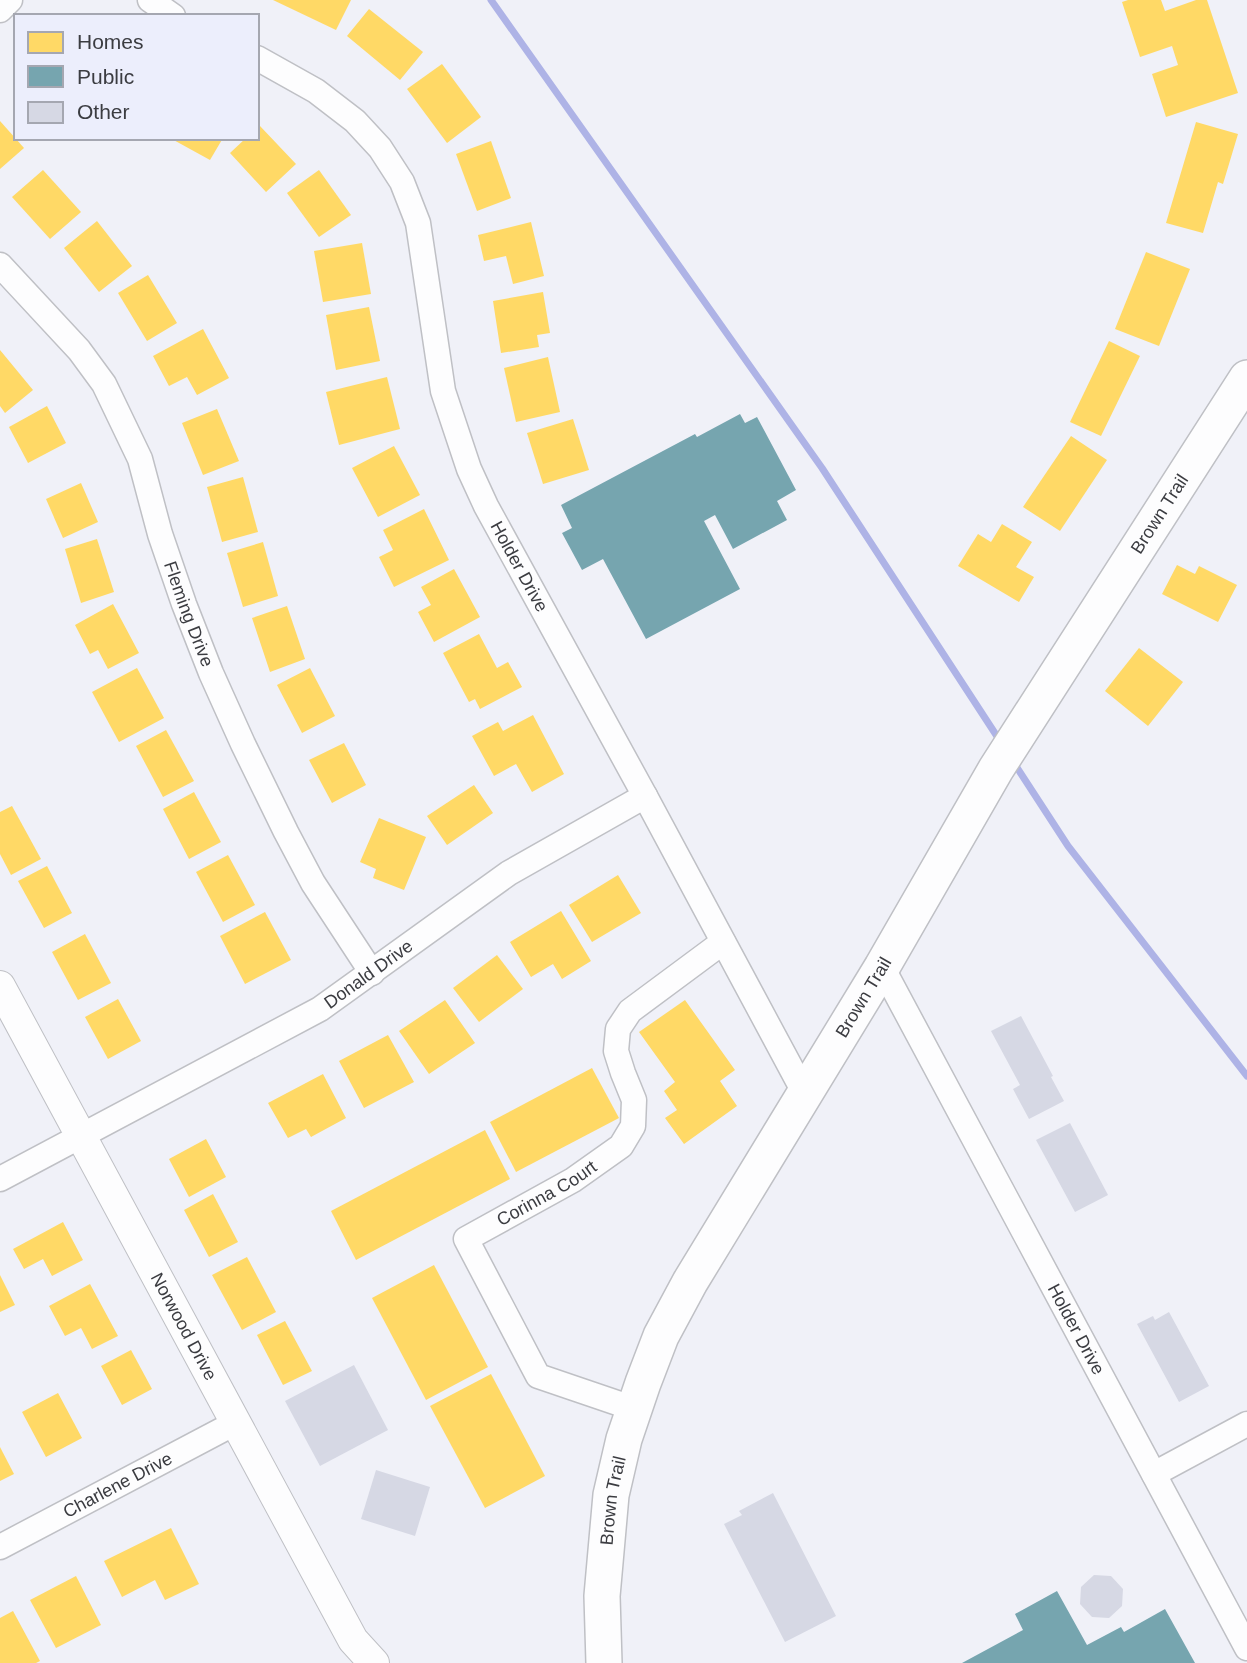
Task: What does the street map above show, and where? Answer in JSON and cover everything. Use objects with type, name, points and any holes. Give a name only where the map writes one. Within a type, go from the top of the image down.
[{"type":"main road","name":"Brown Trail","points":[[604,1663],[602,1596],[611,1495],[624,1439],[662,1336],[690,1282],[863,999],[996,769],[1247,378]]},
{"type":"street","points":[[0,10],[10,0]]},
{"type":"street","points":[[150,0],[170,14]]},
{"type":"street","name":"Holder Drive","points":[[259,59],[316,91],[355,121],[380,148],[402,182],[418,223],[443,391],[469,469],[805,1094]]},
{"type":"street","name":"Fleming Drive","points":[[0,265],[79,350],[104,384],[140,459],[160,534],[184,604],[232,721],[313,883],[372,973]]},
{"type":"street","name":"Donald Drive","points":[[0,1179],[320,1009],[509,873],[645,796]]},
{"type":"street","name":"Corinna Court","points":[[635,1409],[538,1376],[466,1239],[573,1180],[621,1146],[633,1126],[634,1100],[616,1051],[618,1029],[630,1011],[723,942]]},
{"type":"street","name":"Holder Drive","points":[[882,967],[1247,1648]]},
{"type":"street","name":"Norwood Drive","points":[[0,986],[353,1640],[374,1663]]},
{"type":"street","points":[[863,999],[906,1013]]},
{"type":"street","name":"Charlene Drive","points":[[0,1547],[235,1423]]},
{"type":"street","points":[[1154,1474],[1247,1424]]},
{"type":"building: Homes","points":[[273,0],[351,0],[336,30]]},
{"type":"building: Homes","points":[[1161,0],[1165,11],[1196,0],[1207,0],[1238,93],[1166,117],[1152,74],[1178,65],[1172,46],[1140,57],[1122,2]]},
{"type":"building: Homes","points":[[369,9],[423,52],[400,80],[347,36]]},
{"type":"building: Homes","points":[[442,64],[481,117],[447,143],[407,89]]},
{"type":"building: Homes","points":[[0,121],[14,140],[24,148],[0,169]]},
{"type":"building: Homes","points":[[1196,122],[1238,134],[1223,184],[1218,182],[1203,233],[1166,223]]},
{"type":"building: Homes","points":[[259,127],[296,164],[266,192],[230,153],[244,140],[259,140]]},
{"type":"building: Homes","points":[[174,140],[222,140],[210,160]]},
{"type":"building: Homes","points":[[491,141],[511,198],[477,211],[456,154]]},
{"type":"building: Homes","points":[[43,170],[81,212],[50,239],[12,197]]},
{"type":"building: Homes","points":[[319,170],[351,215],[319,237],[287,193]]},
{"type":"building: Homes","points":[[97,221],[132,266],[99,292],[64,248]]},
{"type":"building: Homes","points":[[531,222],[544,276],[513,284],[506,256],[484,261],[478,235]]},
{"type":"building: Homes","points":[[362,243],[371,294],[323,302],[314,251]]},
{"type":"building: Homes","points":[[1146,252],[1190,269],[1159,346],[1115,329]]},
{"type":"building: Homes","points":[[148,275],[177,323],[147,341],[118,293]]},
{"type":"building: Homes","points":[[543,292],[550,333],[537,335],[539,347],[501,353],[493,301]]},
{"type":"building: Homes","points":[[369,307],[380,361],[336,370],[326,315]]},
{"type":"building: Homes","points":[[203,329],[229,378],[197,395],[187,377],[169,386],[153,356]]},
{"type":"building: Homes","points":[[1109,341],[1140,356],[1101,436],[1070,422]]},
{"type":"building: Homes","points":[[0,350],[33,390],[5,413],[0,406]]},
{"type":"building: Homes","points":[[548,357],[560,412],[516,422],[504,368]]},
{"type":"building: Homes","points":[[387,377],[400,429],[339,445],[326,392]]},
{"type":"building: Homes","points":[[47,406],[66,443],[28,463],[9,427]]},
{"type":"building: Homes","points":[[217,409],[239,461],[203,475],[182,423]]},
{"type":"building: Homes","points":[[573,419],[589,470],[543,484],[527,433]]},
{"type":"building: Homes","points":[[1071,436],[1107,460],[1060,531],[1023,507]]},
{"type":"building: Homes","points":[[394,446],[420,495],[378,517],[352,468]]},
{"type":"building: Homes","points":[[243,477],[258,532],[222,542],[207,487]]},
{"type":"building: Homes","points":[[81,483],[98,522],[63,538],[46,499]]},
{"type":"building: Homes","points":[[424,509],[449,560],[394,587],[379,557],[393,550],[383,530]]},
{"type":"building: Homes","points":[[1002,524],[1032,542],[1016,567],[1034,577],[1019,602],[958,566],[978,534],[991,542]]},
{"type":"building: Homes","points":[[97,539],[114,592],[81,603],[65,549]]},
{"type":"building: Homes","points":[[263,542],[278,596],[243,607],[227,553]]},
{"type":"building: Homes","points":[[1177,565],[1195,574],[1199,566],[1237,585],[1218,622],[1162,594]]},
{"type":"building: Homes","points":[[454,569],[480,617],[434,642],[418,612],[431,605],[421,587]]},
{"type":"building: Homes","points":[[113,604],[139,653],[108,669],[98,650],[90,654],[75,625]]},
{"type":"building: Homes","points":[[287,606],[305,659],[270,672],[252,618]]},
{"type":"building: Homes","points":[[479,634],[497,668],[508,662],[522,687],[480,709],[475,699],[469,702],[443,653]]},
{"type":"building: Homes","points":[[1139,648],[1183,682],[1148,726],[1105,691]]},
{"type":"building: Homes","points":[[137,668],[164,718],[119,742],[92,692]]},
{"type":"building: Homes","points":[[310,668],[335,716],[302,733],[277,685]]},
{"type":"building: Homes","points":[[533,715],[564,774],[532,792],[516,764],[494,776],[472,736],[498,722],[503,731]]},
{"type":"building: Homes","points":[[166,730],[194,781],[163,797],[136,746]]},
{"type":"building: Homes","points":[[344,743],[366,785],[332,803],[309,760]]},
{"type":"building: Homes","points":[[474,785],[493,813],[447,845],[427,816]]},
{"type":"building: Homes","points":[[194,792],[221,842],[189,859],[163,809]]},
{"type":"building: Homes","points":[[12,806],[41,859],[11,875],[0,854],[0,812]]},
{"type":"building: Homes","points":[[379,818],[426,837],[404,890],[373,878],[376,869],[360,862]]},
{"type":"building: Homes","points":[[228,855],[255,905],[223,922],[196,872]]},
{"type":"building: Homes","points":[[47,866],[72,913],[44,928],[18,881]]},
{"type":"building: Homes","points":[[618,875],[641,913],[592,942],[569,905]]},
{"type":"building: Homes","points":[[561,911],[591,961],[562,979],[553,964],[531,977],[510,942]]},
{"type":"building: Homes","points":[[265,912],[291,960],[245,984],[220,936]]},
{"type":"building: Homes","points":[[85,934],[111,983],[78,1000],[52,952]]},
{"type":"building: Homes","points":[[497,955],[523,989],[479,1022],[453,988]]},
{"type":"building: Homes","points":[[118,999],[141,1041],[108,1059],[85,1017]]},
{"type":"building: Homes","points":[[445,1000],[475,1043],[429,1074],[399,1031]]},
{"type":"building: Homes","points":[[685,1000],[735,1070],[720,1081],[737,1106],[684,1144],[665,1118],[677,1110],[664,1091],[675,1082],[639,1032]]},
{"type":"building: Homes","points":[[388,1035],[414,1082],[364,1108],[339,1061]]},
{"type":"building: Homes","points":[[592,1068],[619,1118],[516,1172],[490,1122]]},
{"type":"building: Homes","points":[[323,1074],[346,1118],[311,1137],[306,1129],[288,1138],[268,1103]]},
{"type":"building: Homes","points":[[485,1130],[510,1179],[356,1260],[331,1211]]},
{"type":"building: Homes","points":[[206,1139],[226,1177],[189,1197],[169,1159]]},
{"type":"building: Homes","points":[[213,1194],[238,1242],[209,1257],[184,1210]]},
{"type":"building: Homes","points":[[63,1222],[83,1260],[52,1276],[43,1259],[24,1269],[13,1249]]},
{"type":"building: Homes","points":[[247,1257],[276,1312],[242,1330],[212,1275]]},
{"type":"building: Homes","points":[[434,1265],[488,1367],[426,1400],[372,1298]]},
{"type":"building: Homes","points":[[0,1275],[15,1305],[0,1312]]},
{"type":"building: Homes","points":[[90,1284],[118,1336],[92,1349],[81,1328],[65,1336],[49,1306]]},
{"type":"building: Homes","points":[[285,1321],[312,1371],[283,1385],[257,1335]]},
{"type":"building: Homes","points":[[131,1350],[152,1389],[122,1405],[101,1366]]},
{"type":"building: Homes","points":[[491,1374],[545,1476],[485,1508],[430,1406]]},
{"type":"building: Homes","points":[[58,1393],[82,1438],[46,1457],[22,1412]]},
{"type":"building: Homes","points":[[0,1447],[14,1474],[0,1481]]},
{"type":"building: Homes","points":[[171,1528],[199,1584],[165,1600],[155,1580],[122,1597],[104,1561]]},
{"type":"building: Homes","points":[[76,1576],[101,1625],[56,1648],[30,1600]]},
{"type":"building: Homes","points":[[13,1611],[40,1661],[36,1663],[0,1663],[0,1618]]},
{"type":"building: Public","points":[[740,414],[745,423],[757,417],[796,490],[777,501],[787,520],[733,549],[715,515],[704,521],[740,589],[646,639],[603,559],[582,570],[562,533],[572,528],[561,505],[695,434],[697,437]]},
{"type":"building: Public","points":[[1057,1591],[1087,1645],[1121,1627],[1124,1632],[1165,1609],[1195,1663],[962,1663],[1023,1630],[1015,1614]]},
{"type":"building: Other","points":[[1021,1016],[1064,1101],[1029,1119],[1013,1089],[1020,1085],[991,1031]]},
{"type":"building: Other","points":[[1070,1123],[1108,1195],[1075,1212],[1036,1140]]},
{"type":"building: Other","points":[[1169,1312],[1209,1386],[1179,1402],[1137,1324],[1153,1316],[1155,1320]]},
{"type":"building: Other","points":[[354,1365],[388,1430],[320,1466],[285,1401]]},
{"type":"building: Other","points":[[376,1470],[430,1487],[415,1536],[361,1519]]},
{"type":"building: Other","points":[[773,1493],[836,1616],[785,1642],[724,1524],[742,1515],[739,1511]]},
{"type":"building: Other","points":[[1094,1575],[1111,1576],[1123,1589],[1122,1606],[1109,1618],[1092,1617],[1080,1604],[1081,1587]]},
{"type":"waterway","points":[[491,0],[822,468],[1002,744]]},
{"type":"waterway","points":[[1014,763],[1068,846],[1247,1076]]}]
